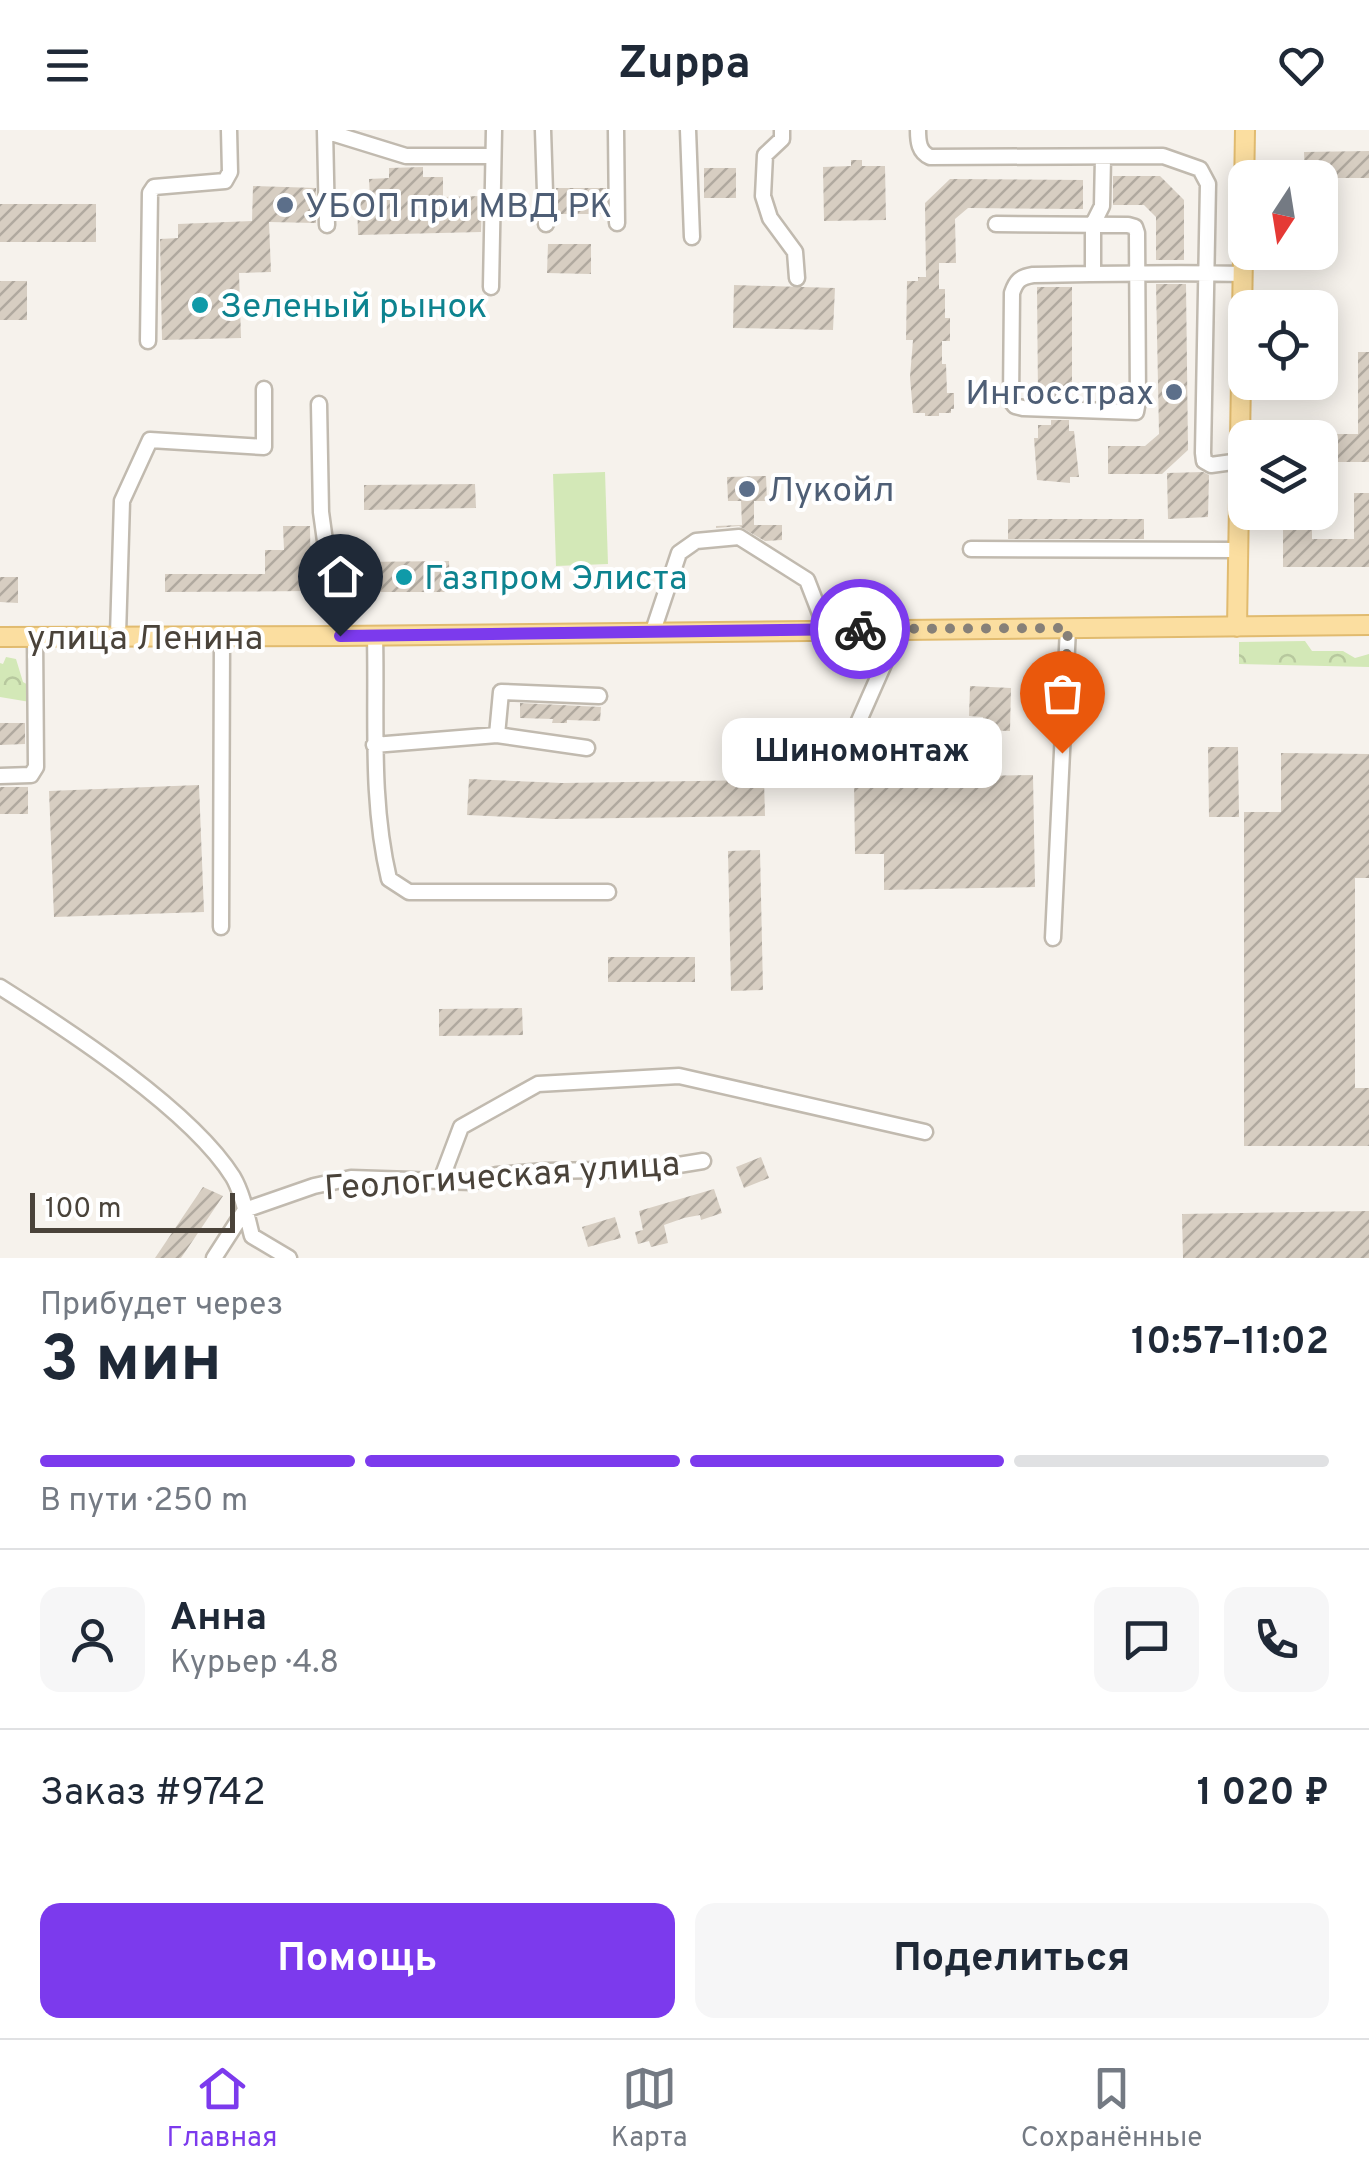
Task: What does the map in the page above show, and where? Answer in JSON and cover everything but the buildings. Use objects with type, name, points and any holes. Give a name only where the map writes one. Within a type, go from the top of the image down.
[{"type":"main road","points":[[1241,420],[1245,130]]},
{"type":"main road","points":[[1238,530],[1238,627]]},
{"type":"main road","name":"улица Ленина","points":[[0,636],[375,636],[1369,625]]},
{"type":"street","points":[[148,341],[150,194],[154,188],[226,180],[230,172],[228,130]]},
{"type":"street","points":[[491,286],[494,130]]},
{"type":"street","points":[[543,130],[546,224]]},
{"type":"street","points":[[616,130],[617,223]]},
{"type":"street","points":[[688,130],[692,238]]},
{"type":"street","points":[[782,130],[782,139],[765,156],[763,196],[770,218],[795,252],[797,278]]},
{"type":"street","points":[[918,130],[919,146],[930,157],[1163,156],[1200,169],[1208,184],[1203,453],[1204,461],[1210,465],[1228,463]]},
{"type":"street","points":[[327,225],[325,131],[406,156],[493,156]]},
{"type":"street","points":[[1093,274],[1093,224],[1102,206],[1103,158]]},
{"type":"street","points":[[996,224],[1134,227],[1137,274],[1136,412],[1015,406],[1011,401],[1012,293],[1016,282],[1033,275],[1137,274],[1206,272],[1243,274]]},
{"type":"street","points":[[118,635],[122,502],[150,440],[264,447],[264,389]]},
{"type":"street","points":[[318,404],[321,512],[325,540],[333,559],[340,636]]},
{"type":"street","points":[[652,631],[679,553],[696,541],[740,538],[807,580],[826,629]]},
{"type":"street","points":[[971,550],[1238,550]]},
{"type":"street","points":[[835,774],[892,646],[894,628]]},
{"type":"street","points":[[1053,938],[1068,628]]},
{"type":"street","points":[[220,927],[222,636]]},
{"type":"street","points":[[375,636],[374,745],[382,852],[389,880],[410,892],[608,892]]},
{"type":"street","points":[[0,776],[31,775],[36,767],[34,637]]},
{"type":"street","points":[[497,735],[501,692],[599,696]]},
{"type":"street","points":[[374,745],[497,735],[587,748]]},
{"type":"street","points":[[0,987],[143,1086],[178,1118],[233,1178],[252,1236],[289,1258]]},
{"type":"street","points":[[442,1180],[461,1127],[538,1084],[679,1076],[925,1132]]},
{"type":"street","name":"Геологическая улица","points":[[246,1210],[314,1186],[352,1178],[472,1182],[545,1170],[654,1169],[703,1161]]},
{"type":"street","points":[[214,1258],[246,1210]]},
{"type":"green space","points":[[605,472],[608,564],[556,566],[553,474]]},
{"type":"green space","points":[[1305,641],[1312,651],[1343,651],[1355,658],[1369,654],[1369,667],[1239,664],[1239,642]]},
{"type":"green space","points":[[6,657],[16,659],[23,682],[30,686],[30,702],[0,697],[0,663]]},
{"type":"way so far","points":[[860,629],[1068,628],[1062,753]]},
{"type":"place","name":"УБОП при МВД РК","points":[[285,205]]},
{"type":"place","name":"Зеленый рынок","points":[[200,305]]},
{"type":"place","name":"Ингосстрах","points":[[1174,392]]},
{"type":"place","name":"Лукойл","points":[[747,489]]},
{"type":"place","name":"Газпром Элиста","points":[[404,577]]},
{"type":"place","name":"Шиномонтаж","points":[[1062,753]]},
{"type":"route","points":[[340,636],[860,629]]}]
